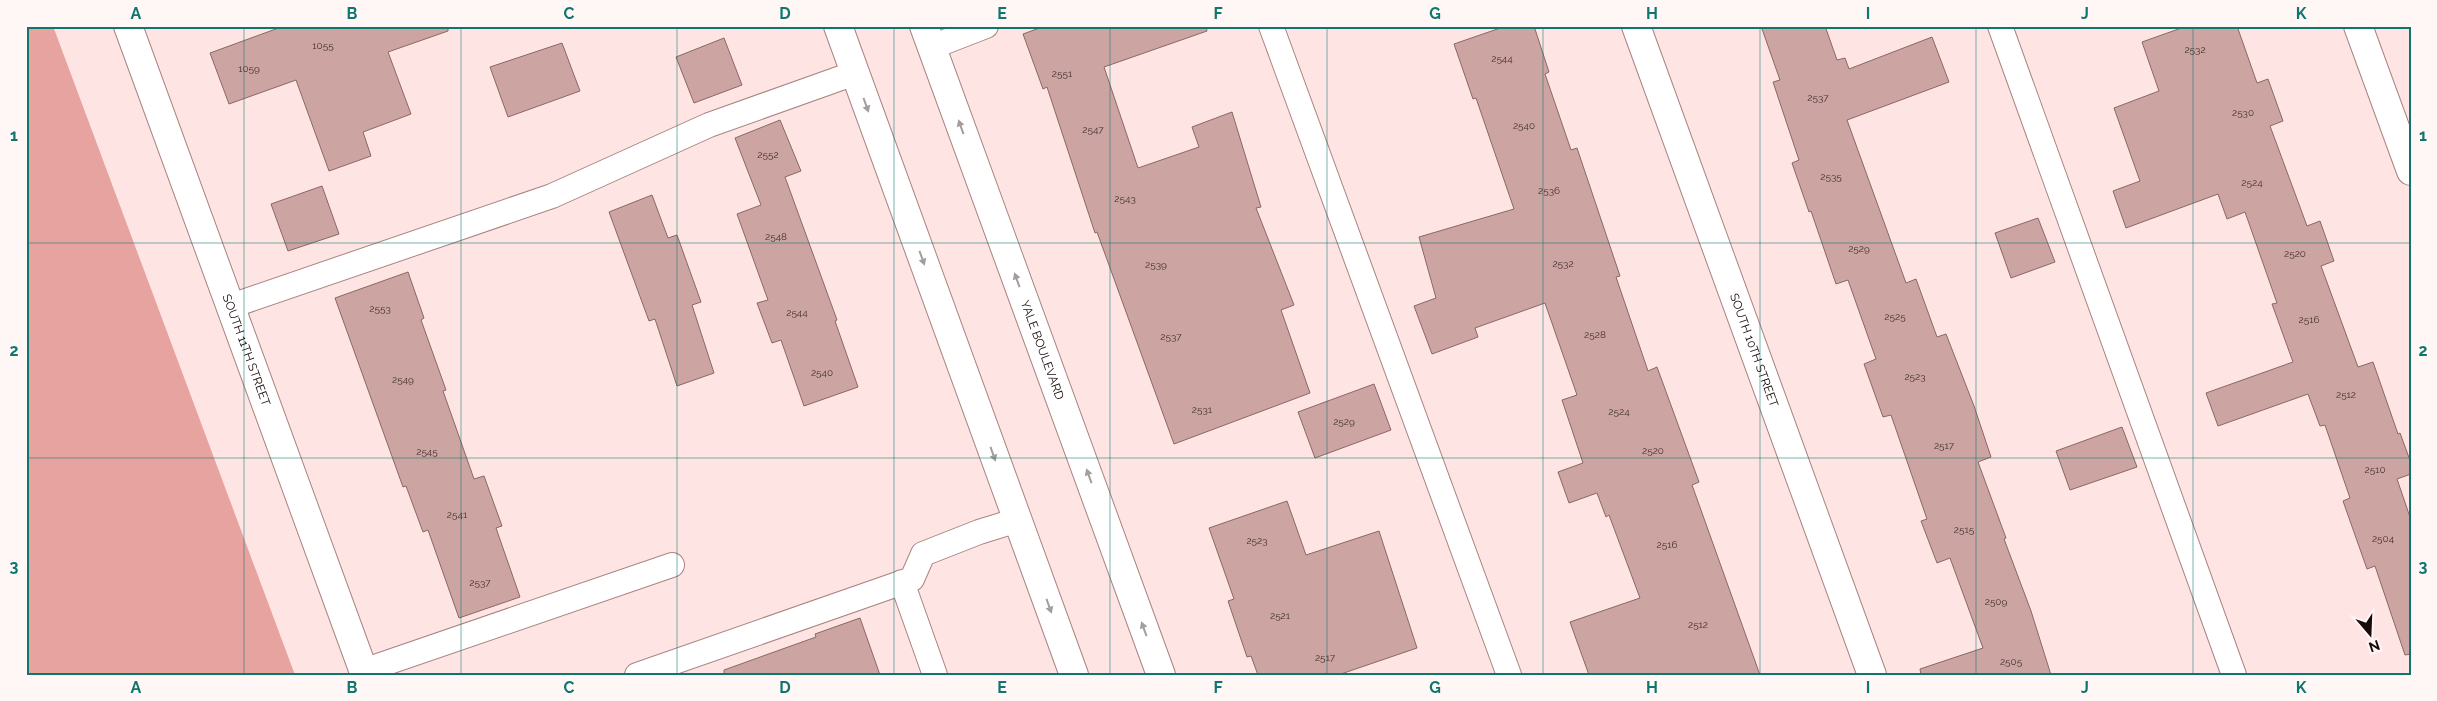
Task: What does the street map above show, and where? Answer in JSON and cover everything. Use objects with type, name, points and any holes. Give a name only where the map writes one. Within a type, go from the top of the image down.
[{"type":"street","name":"SOUTH 11TH STREET","points":[[128,26],[364,673]]},
{"type":"street","points":[[838,26],[1074,675]]},
{"type":"street","name":"SOUTH 10TH STREET","points":[[1636,26],[1872,675]]},
{"type":"street","points":[[2358,26],[2411,171]]},
{"type":"street","name":"YALE BOULEVARD","points":[[928,36],[1161,675]]},
{"type":"lane","points":[[928,36],[986,26]]},
{"type":"lane","points":[[1271,26],[1509,675]]},
{"type":"lane","points":[[2000,26],[2234,675]]},
{"type":"lane","points":[[230,306],[552,196],[709,126],[855,73]]},
{"type":"lane","points":[[637,675],[912,579],[923,554],[978,532],[1018,520]]},
{"type":"lane","points":[[364,673],[672,564]]},
{"type":"lane","points":[[902,582],[935,675]]},
{"type":"shaded area","points":[[26,26],[53,26],[295,675],[26,675]]},
{"type":"building","points":[[284,26],[448,26],[448,31],[388,52],[411,114],[363,132],[371,156],[329,171],[296,80],[229,104],[210,53]]},
{"type":"building","points":[[1045,26],[1206,26],[1207,31],[1104,67],[1138,168],[1199,147],[1192,127],[1232,112],[1261,207],[1256,208],[1294,305],[1281,310],[1310,393],[1174,444],[1097,232],[1095,233],[1047,87],[1043,89],[1023,34]]},
{"type":"building","points":[[1506,26],[1534,26],[1549,72],[1545,74],[1571,150],[1577,148],[1620,276],[1616,277],[1648,371],[1657,367],[1699,482],[1692,485],[1760,675],[1589,675],[1570,622],[1640,598],[1609,515],[1606,517],[1597,493],[1569,503],[1558,472],[1583,463],[1562,400],[1577,395],[1545,303],[1475,328],[1478,337],[1432,354],[1414,306],[1436,298],[1419,237],[1514,209],[1476,98],[1473,99],[1454,44]]},
{"type":"building","points":[[1761,26],[1825,26],[1837,60],[1845,58],[1849,69],[1932,37],[1949,82],[1847,120],[1906,283],[1916,279],[1937,337],[1946,334],[1974,406],[1991,457],[1978,462],[2006,538],[2004,539],[2031,611],[2051,675],[1921,675],[1920,669],[1983,648],[1950,558],[1937,563],[1921,521],[1927,519],[1891,415],[1883,417],[1864,364],[1876,359],[1848,280],[1836,284],[1811,211],[1809,212],[1792,163],[1799,160],[1773,82],[1780,80]]},
{"type":"building","points":[[2187,26],[2237,26],[2257,83],[2268,79],[2283,121],[2270,126],[2307,226],[2320,221],[2334,261],[2321,266],[2358,367],[2373,362],[2398,434],[2400,433],[2411,463],[2411,474],[2397,479],[2411,520],[2411,654],[2405,655],[2375,566],[2367,569],[2343,501],[2350,498],[2325,425],[2320,426],[2308,394],[2218,426],[2206,393],[2293,362],[2272,304],[2277,303],[2245,212],[2227,219],[2218,194],[2126,228],[2113,191],[2140,181],[2114,108],[2159,91],[2142,42]]},
{"type":"building","points":[[724,38],[742,85],[694,103],[676,57]]},
{"type":"building","points":[[562,43],[580,91],[508,117],[490,67]]},
{"type":"building","points":[[780,120],[801,171],[785,177],[837,320],[835,321],[858,387],[804,406],[781,340],[772,343],[757,303],[768,300],[737,214],[761,205],[735,138]]},
{"type":"building","points":[[322,186],[339,234],[288,251],[271,204]]},
{"type":"building","points":[[652,195],[668,238],[677,235],[701,302],[692,305],[714,373],[677,386],[655,319],[649,321],[609,212]]},
{"type":"building","points":[[2038,218],[2055,262],[2011,278],[1995,233]]},
{"type":"building","points":[[408,272],[424,318],[421,320],[446,390],[443,391],[474,479],[484,476],[502,526],[496,528],[520,597],[459,618],[428,530],[423,532],[406,486],[403,487],[335,298]]},
{"type":"building","points":[[1374,384],[1391,430],[1315,458],[1298,412]]},
{"type":"building","points":[[2122,427],[2137,467],[2070,490],[2056,451]]},
{"type":"building","points":[[1287,501],[1306,555],[1379,531],[1417,648],[1338,675],[1258,675],[1251,656],[1247,657],[1228,601],[1234,599],[1209,528]]},
{"type":"building","points":[[860,618],[880,675],[724,675],[724,670],[816,637],[815,634]]}]
